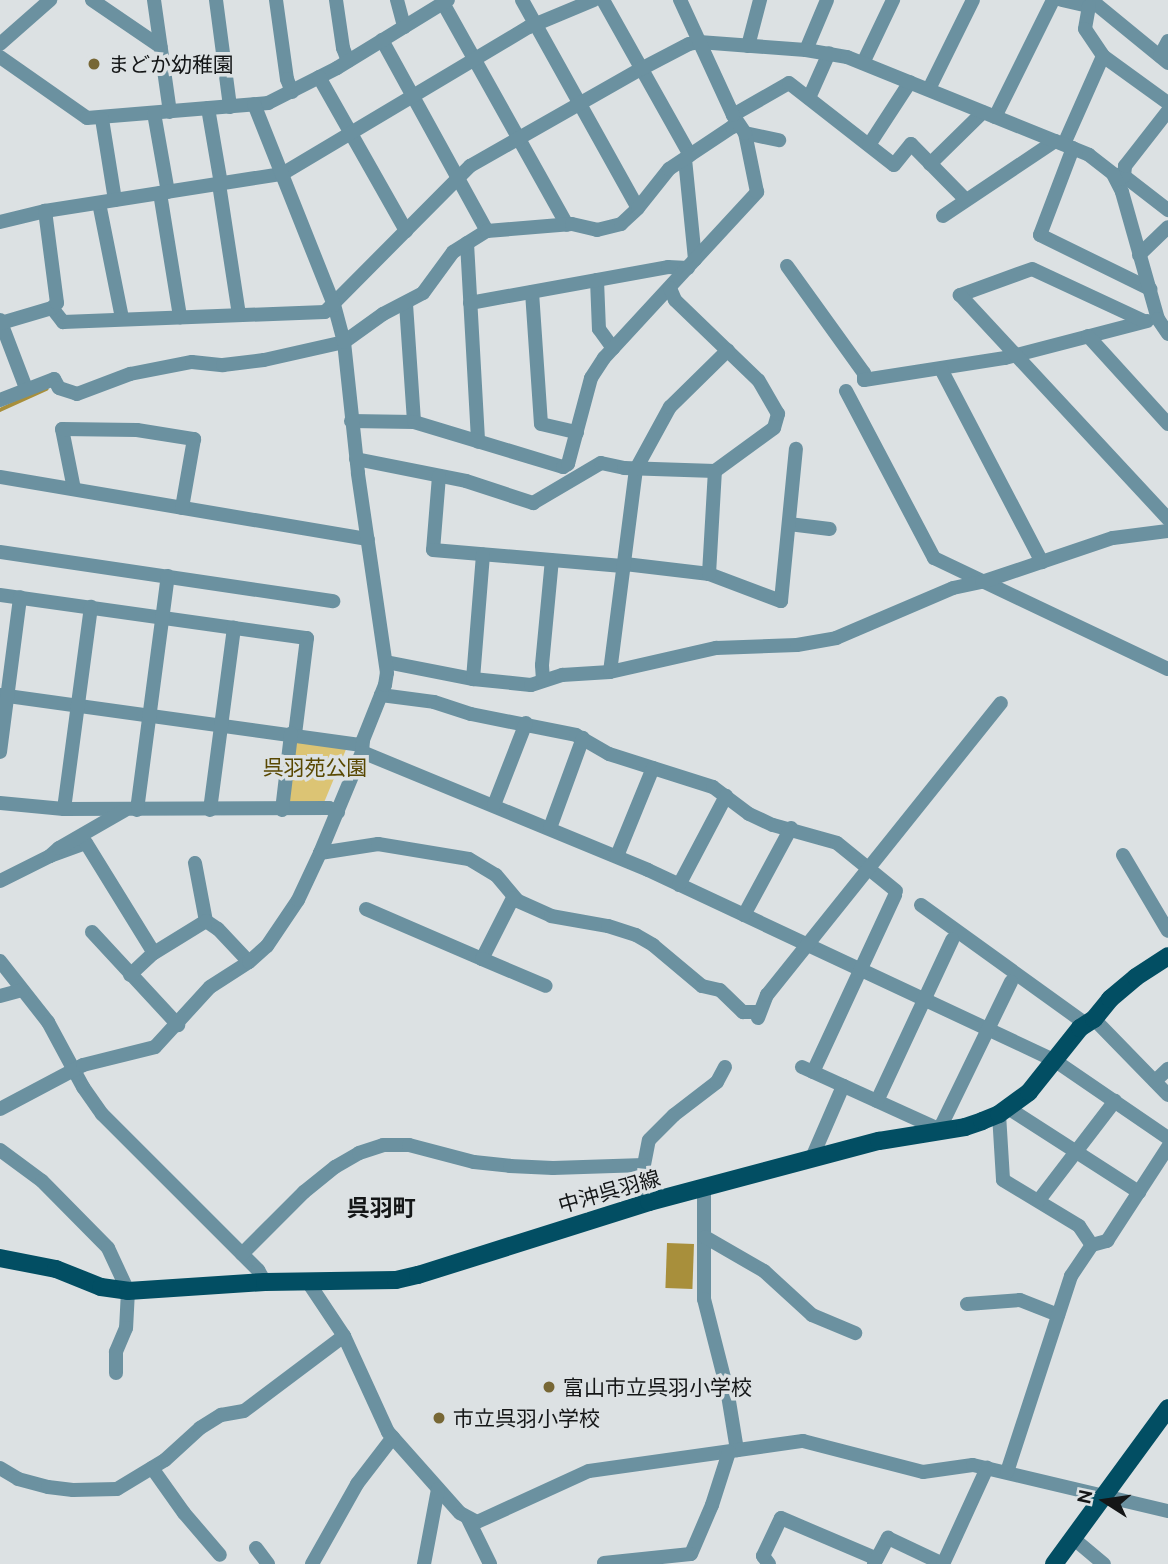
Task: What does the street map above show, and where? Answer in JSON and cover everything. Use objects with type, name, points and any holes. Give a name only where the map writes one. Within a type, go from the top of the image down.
[{"type":"main road","name":"中沖呉羽線","points":[[0,1258],[56,1269],[101,1287],[128,1291],[265,1282],[396,1280],[418,1275],[649,1202],[879,1142],[965,1127],[1004,1111],[1028,1092],[1110,999],[1168,956]]},
{"type":"main road","points":[[1055,1564],[1168,1408]]},
{"type":"street","points":[[0,44],[50,0]]},
{"type":"street","points":[[92,0],[161,47]]},
{"type":"street","points":[[155,0],[170,111]]},
{"type":"street","points":[[216,0],[230,107]]},
{"type":"street","points":[[276,0],[287,79],[292,92]]},
{"type":"street","points":[[336,0],[342,48],[348,61]]},
{"type":"street","points":[[397,0],[404,27]]},
{"type":"street","points":[[522,0],[638,208]]},
{"type":"street","points":[[0,222],[45,211],[282,174],[536,24],[594,0]]},
{"type":"street","points":[[603,0],[688,157],[692,264]]},
{"type":"street","points":[[351,421],[414,422],[563,467],[568,464],[591,378],[613,348],[757,192],[739,124],[680,0]]},
{"type":"street","points":[[748,46],[760,0]]},
{"type":"street","points":[[806,50],[827,0]]},
{"type":"street","points":[[863,63],[893,0]]},
{"type":"street","points":[[929,89],[972,0]]},
{"type":"street","points":[[930,164],[989,115],[1053,0]]},
{"type":"street","points":[[1062,0],[1094,3],[1164,60],[1168,41]]},
{"type":"street","points":[[0,57],[87,118],[102,119],[268,103],[348,61],[446,2],[474,59],[567,225]]},
{"type":"street","points":[[1094,3],[1085,29],[1103,56],[1167,102],[1118,175]]},
{"type":"street","points":[[382,40],[487,231]]},
{"type":"street","points":[[52,308],[63,322],[326,312],[457,177],[519,137],[641,69],[689,44],[699,42],[806,50],[829,53],[863,63],[1089,155],[1168,210]]},
{"type":"street","points":[[809,98],[829,53]]},
{"type":"street","points":[[1103,56],[1064,144],[1040,235],[1150,289]]},
{"type":"street","points":[[319,77],[406,230]]},
{"type":"street","points":[[869,145],[910,82]]},
{"type":"street","points":[[0,400],[54,379],[59,388],[77,394],[130,374],[192,362],[223,365],[264,360],[344,342],[383,314],[406,304],[429,287],[444,261],[487,231],[567,225],[597,230],[628,220],[669,169],[739,124],[789,83],[894,165],[911,144],[966,201]]},
{"type":"street","points":[[0,1109],[74,1069],[155,1047],[210,987],[249,962],[267,946],[298,900],[320,853],[362,748],[387,673],[356,460],[344,342],[334,305],[254,104]]},
{"type":"street","points":[[208,108],[239,314]]},
{"type":"street","points":[[154,113],[180,317]]},
{"type":"street","points":[[102,119],[115,200]]},
{"type":"street","points":[[739,124],[779,140]]},
{"type":"street","points":[[943,216],[1064,144]]},
{"type":"street","points":[[1118,175],[1150,289],[1151,320]]},
{"type":"street","points":[[99,203],[122,318]]},
{"type":"street","points":[[26,388],[0,321],[52,308],[57,303],[45,211]]},
{"type":"street","points":[[1139,255],[1168,227]]},
{"type":"street","points":[[467,243],[478,442]]},
{"type":"street","points":[[470,303],[692,264]]},
{"type":"street","points":[[787,266],[864,373],[864,380],[1015,355],[1151,320]]},
{"type":"street","points":[[1168,334],[1151,320],[1032,270],[960,295],[1168,519]]},
{"type":"street","points":[[597,280],[599,329],[613,348]]},
{"type":"street","points":[[356,460],[466,481],[533,503],[601,463],[636,469],[715,471],[774,428],[778,414],[758,380],[675,300],[670,288]]},
{"type":"street","points":[[533,292],[541,424],[577,432]]},
{"type":"street","points":[[406,304],[414,422]]},
{"type":"street","points":[[1088,336],[1168,424]]},
{"type":"street","points":[[610,672],[636,469],[670,407],[728,350]]},
{"type":"street","points":[[942,369],[1042,562]]},
{"type":"street","points":[[846,391],[934,558],[1168,669]]},
{"type":"street","points":[[74,489],[62,429],[137,430],[194,439],[183,508]]},
{"type":"street","points":[[439,476],[433,550],[709,574],[781,601],[796,449]]},
{"type":"street","points":[[709,574],[715,471]]},
{"type":"street","points":[[0,477],[368,539]]},
{"type":"street","points":[[789,524],[830,529]]},
{"type":"street","points":[[386,662],[473,679],[531,685],[570,674],[610,672],[716,648],[797,645],[835,638],[953,588],[982,582],[1113,538],[1168,531]]},
{"type":"street","points":[[0,552],[333,601]]},
{"type":"street","points":[[473,679],[483,554]]},
{"type":"street","points":[[543,680],[542,665],[552,560]]},
{"type":"street","points":[[131,810],[150,715],[168,576]]},
{"type":"street","points":[[0,595],[307,638],[282,810]]},
{"type":"street","points":[[0,752],[3,695],[20,597]]},
{"type":"street","points":[[64,809],[90,607]]},
{"type":"street","points":[[210,810],[234,628]]},
{"type":"street","points":[[3,695],[293,734],[362,748],[617,856],[1054,1060],[1168,1139]]},
{"type":"street","points":[[381,695],[428,701],[471,714],[526,723],[583,738],[609,754],[713,788],[749,814],[773,825],[791,828],[819,840],[838,844],[868,867],[895,893],[860,970],[807,1069],[943,1131]]},
{"type":"street","points":[[320,853],[378,844],[469,859],[496,875],[513,898],[551,916],[608,926],[636,935],[653,945],[702,986],[720,990],[743,1012],[758,1015],[767,995],[806,944],[1001,703]]},
{"type":"street","points":[[494,805],[526,723]]},
{"type":"street","points":[[550,828],[583,738]]},
{"type":"street","points":[[617,856],[653,768]]},
{"type":"street","points":[[679,884],[726,796]]},
{"type":"street","points":[[0,803],[64,809],[329,808],[338,811]]},
{"type":"street","points":[[50,856],[59,848],[131,810]]},
{"type":"street","points":[[744,915],[791,828]]},
{"type":"street","points":[[0,881],[50,856],[86,843],[154,953]]},
{"type":"street","points":[[1124,855],[1167,922]]},
{"type":"street","points":[[195,863],[206,921],[218,929],[249,962]]},
{"type":"street","points":[[482,959],[513,898]]},
{"type":"street","points":[[921,905],[1090,1021],[1168,1095]]},
{"type":"street","points":[[366,909],[546,986]]},
{"type":"street","points":[[130,975],[154,953],[206,921]]},
{"type":"street","points":[[92,932],[178,1025]]},
{"type":"street","points":[[877,1101],[952,940]]},
{"type":"street","points":[[0,961],[48,1023],[102,1114],[242,1254],[265,1282]]},
{"type":"street","points":[[943,1131],[942,1124],[1011,982]]},
{"type":"street","points":[[0,996],[22,990]]},
{"type":"street","points":[[649,1202],[644,1165],[646,1145],[652,1136],[718,1082],[725,1067]]},
{"type":"street","points":[[1155,1081],[1168,1069]]},
{"type":"street","points":[[811,1160],[843,1086]]},
{"type":"street","points":[[1039,1200],[1115,1101]]},
{"type":"street","points":[[1092,1245],[1079,1226],[1003,1180],[1004,1111],[1077,1151],[1139,1192]]},
{"type":"street","points":[[242,1254],[304,1192],[335,1167],[359,1153],[383,1145],[409,1145],[474,1162],[510,1166],[644,1165]]},
{"type":"street","points":[[1007,1472],[1071,1276],[1092,1245],[1107,1241],[1168,1147]]},
{"type":"street","points":[[0,1150],[42,1181],[108,1248],[128,1291],[126,1328],[116,1352],[116,1373]]},
{"type":"street","points":[[604,1563],[694,1559],[733,1451],[727,1389],[705,1299],[704,1188]]},
{"type":"street","points":[[705,1237],[764,1271],[812,1315],[855,1333]]},
{"type":"street","points":[[308,1282],[344,1336],[393,1437],[468,1519],[490,1564]]},
{"type":"street","points":[[967,1304],[1020,1300],[1058,1315]]},
{"type":"street","points":[[0,1468],[31,1483],[93,1490],[117,1489],[174,1453],[200,1428],[221,1415],[244,1411],[344,1336]]},
{"type":"street","points":[[312,1564],[357,1484],[393,1437]]},
{"type":"street","points":[[468,1519],[486,1519],[589,1471],[803,1441],[923,1472],[961,1466],[987,1468],[1168,1511]]},
{"type":"street","points":[[152,1468],[184,1513],[220,1555]]},
{"type":"street","points":[[769,1564],[763,1556],[781,1518],[875,1562],[888,1538],[943,1564],[987,1468]]},
{"type":"street","points":[[424,1564],[438,1489]]},
{"type":"street","points":[[1074,1539],[1104,1564]]},
{"type":"street","points":[[256,1548],[268,1564]]},
{"type":"green space","name":"呉羽苑公園","points":[[299,740],[347,747],[323,805],[289,807],[295,744]]},
{"type":"shaded area","points":[[667,1243],[694,1244],[692,1289],[665,1288]]},
{"type":"waterway","points":[[0,410],[46,389]]},
{"type":"place","name":"まどか幼稚園","points":[[94,64]]},
{"type":"place","name":"富山市立呉羽小学校","points":[[549,1387]]},
{"type":"place","name":"市立呉羽小学校","points":[[439,1418]]},
{"type":"district","name":"呉羽町","points":[[381,1208]]}]
